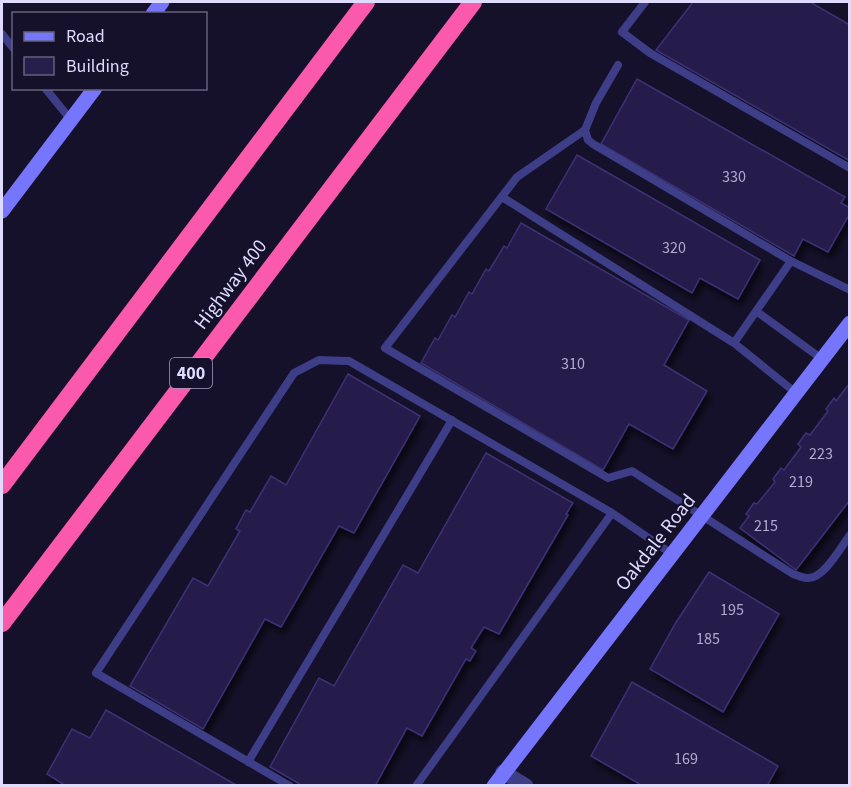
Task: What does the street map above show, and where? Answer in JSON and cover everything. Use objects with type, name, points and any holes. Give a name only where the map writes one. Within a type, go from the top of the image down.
[{"type":"highway","points":[[2,485],[366,2]]},
{"type":"highway","name":"Highway 400","points":[[2,623],[473,2]]},
{"type":"street","points":[[2,211],[94,90]]},
{"type":"street","name":"Oakdale Road","points":[[494,786],[849,323]]},
{"type":"street","points":[[503,772],[526,786]]},
{"type":"lane","points":[[645,2],[622,32],[650,53],[849,168]]},
{"type":"lane","points":[[2,34],[12,46]]},
{"type":"lane","points":[[618,65],[596,103],[585,130],[517,177],[385,348],[608,478],[632,471],[793,574],[807,579],[816,577],[824,570],[849,535]]},
{"type":"lane","points":[[47,90],[71,120]]},
{"type":"lane","points":[[585,130],[588,140],[593,144],[791,261],[849,290]]},
{"type":"lane","points":[[502,197],[734,343],[796,393]]},
{"type":"lane","points":[[734,343],[791,261]]},
{"type":"lane","points":[[756,311],[822,359]]},
{"type":"lane","points":[[290,786],[96,673],[294,373],[319,360],[349,361],[612,513],[672,554]]},
{"type":"lane","points":[[248,762],[452,420]]},
{"type":"lane","points":[[416,786],[612,513]]},
{"type":"building","points":[[693,2],[810,2],[850,25],[850,161],[656,50]]},
{"type":"building","points":[[637,79],[845,197],[841,203],[850,208],[850,213],[828,252],[803,239],[794,256],[601,144]]},
{"type":"building","points":[[577,155],[760,260],[738,299],[700,278],[692,293],[546,209]]},
{"type":"building","points":[[521,223],[689,320],[664,365],[707,391],[673,449],[629,424],[603,470],[421,363],[435,338],[438,340],[452,315],[455,317],[469,292],[472,294],[486,269],[489,271],[504,246],[507,248]]},
{"type":"building","points":[[348,374],[420,416],[354,533],[339,526],[281,627],[265,619],[203,729],[130,686],[193,578],[208,586],[240,531],[236,529],[246,510],[250,512],[271,476],[286,485]]},
{"type":"building","points":[[850,383],[850,500],[796,570],[740,528],[749,516],[746,514],[754,503],[757,504],[775,482],[773,479],[781,468],[784,470],[801,447],[798,444],[806,433],[810,435],[828,411],[826,409],[834,398],[836,401]]},
{"type":"building","points":[[486,453],[573,503],[499,634],[484,627],[471,648],[476,651],[470,661],[466,659],[422,736],[407,728],[375,786],[303,786],[270,767],[319,678],[334,686],[403,565],[418,573]]},
{"type":"building","points":[[709,572],[779,614],[723,712],[650,669],[675,624]]},
{"type":"building","points":[[632,682],[778,766],[767,786],[643,786],[591,756]]},
{"type":"building","points":[[106,710],[238,786],[62,786],[63,784],[47,774],[72,729],[90,738]]}]
